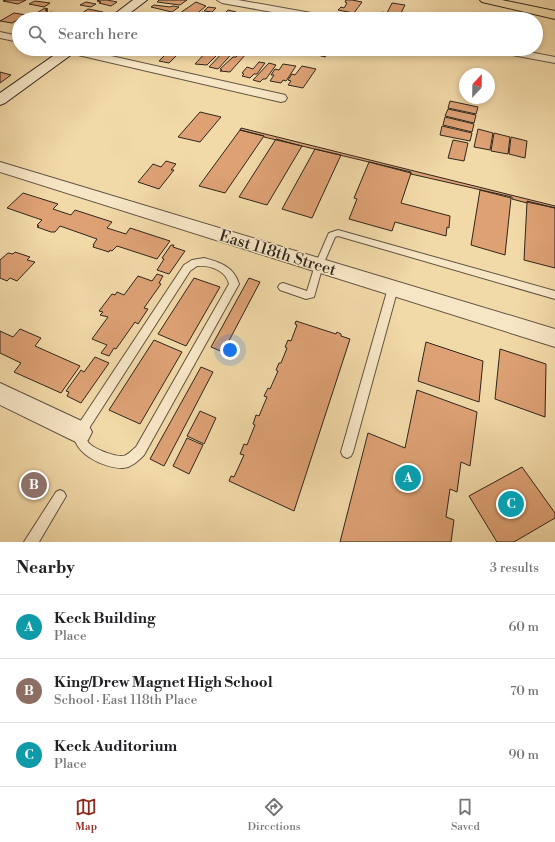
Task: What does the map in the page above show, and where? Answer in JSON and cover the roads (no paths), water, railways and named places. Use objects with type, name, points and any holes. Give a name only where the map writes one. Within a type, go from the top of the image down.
[{"type":"highway","points":[[486,0],[541,12]]},
{"type":"highway","points":[[511,0],[555,8]]},
{"type":"highway","points":[[543,12],[555,15]]},
{"type":"main road","points":[[124,12],[141,0]]},
{"type":"main road","points":[[0,100],[60,56]]},
{"type":"street","points":[[222,0],[289,12]]},
{"type":"street","points":[[0,35],[12,38]]},
{"type":"street","points":[[99,56],[281,98]]},
{"type":"street","points":[[534,56],[555,60]]},
{"type":"street","name":"East 118th Street","points":[[0,167],[555,338]]},
{"type":"street","points":[[0,394],[80,432]]},
{"type":"lane","points":[[283,288],[306,295],[311,294],[319,265],[332,235],[338,233],[555,295]]},
{"type":"lane","points":[[204,262],[222,268],[230,274],[234,284],[230,292],[140,451],[132,459],[125,463],[118,463],[87,450],[81,442],[80,432],[188,268],[195,263],[204,262]]},
{"type":"lane","points":[[347,452],[393,288]]},
{"type":"lane","points":[[31,542],[60,496]]},
{"type":"place","name":"Keck Building","points":[[408,478]]},
{"type":"place","name":"King/Drew Magnet High School","points":[[34,485]]},
{"type":"place","name":"Keck Auditorium","points":[[511,504]]}]
